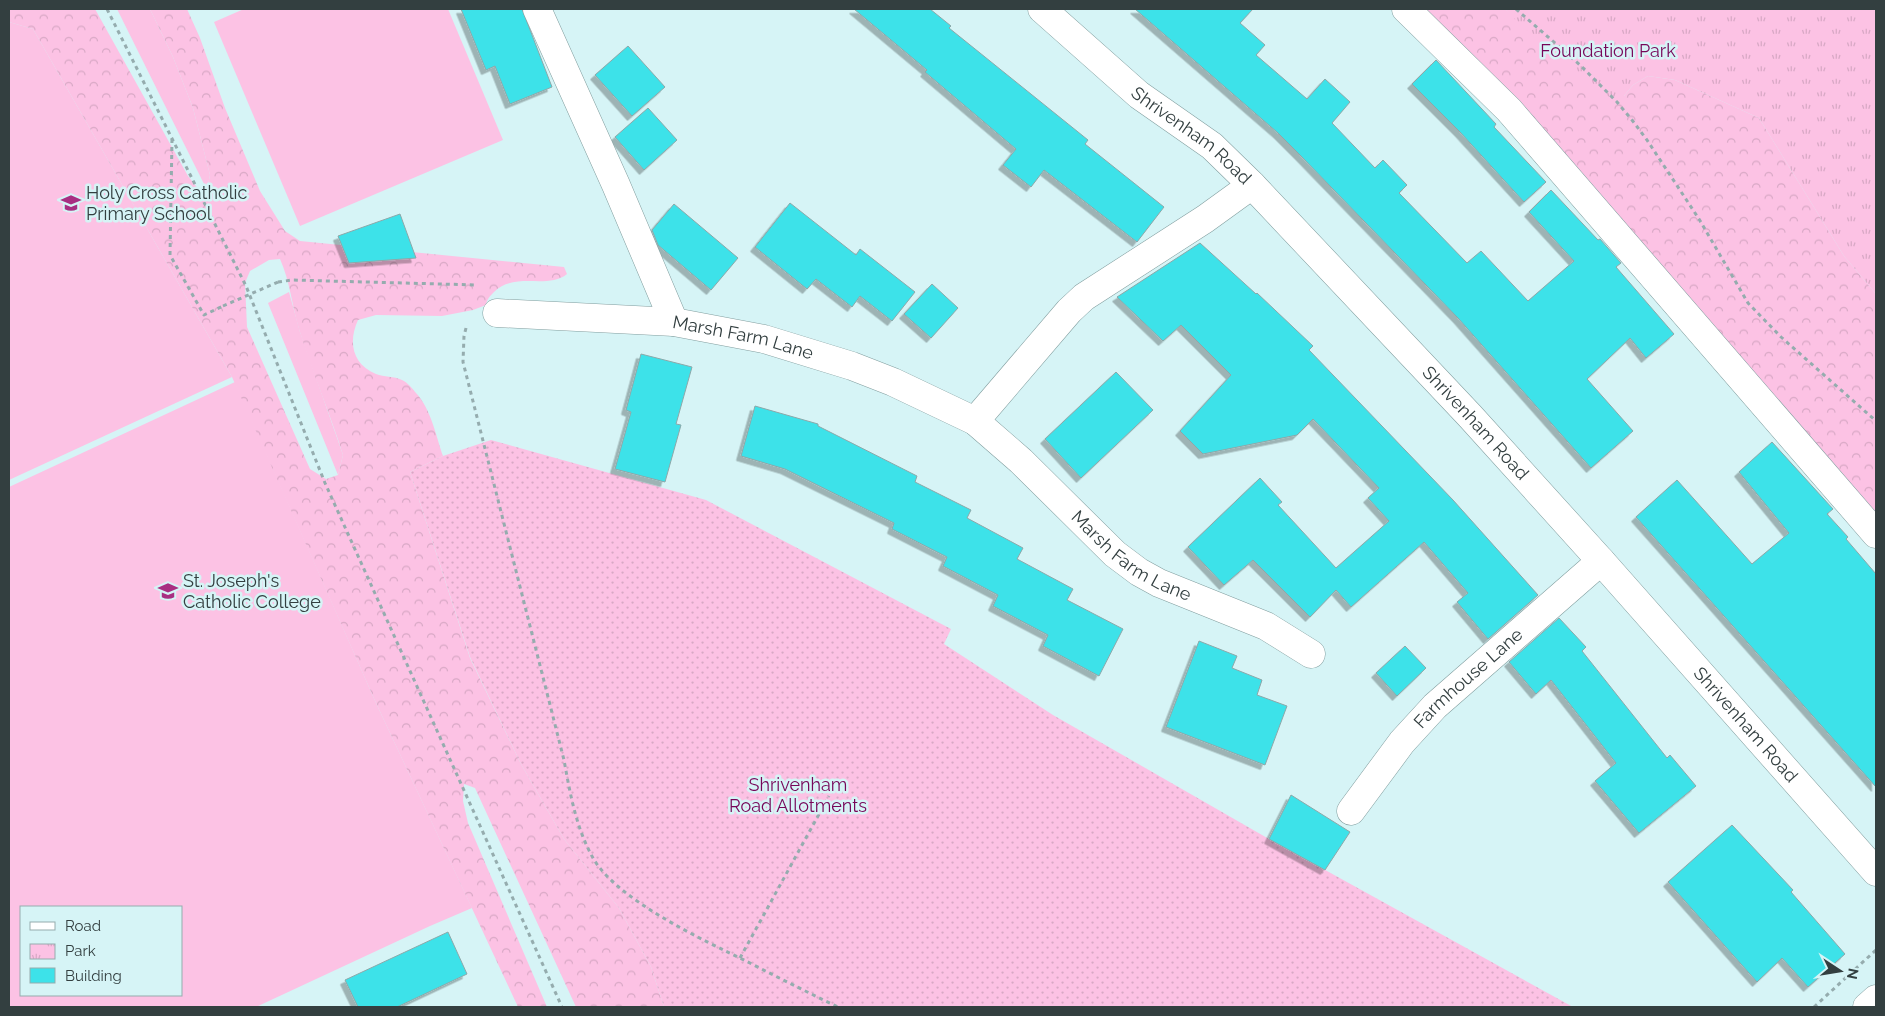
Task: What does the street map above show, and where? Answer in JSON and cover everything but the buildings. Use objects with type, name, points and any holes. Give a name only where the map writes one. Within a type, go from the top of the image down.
[{"type":"street","points":[[537,9],[616,185],[674,322]]},
{"type":"street","name":"Shrivenham Road","points":[[1042,9],[1138,95],[1212,146],[1252,185],[1470,416],[1876,872]]},
{"type":"street","points":[[1406,9],[1509,110],[1876,534]]},
{"type":"street","points":[[975,421],[1068,311],[1084,298],[1205,219],[1252,185]]},
{"type":"street","name":"Marsh Farm Lane","points":[[497,313],[674,322],[764,340],[844,363],[893,382],[975,421],[1021,461],[1115,554],[1139,572],[1159,583],[1266,626],[1311,654]]},
{"type":"street","name":"Farmhouse Lane","points":[[1351,811],[1402,742],[1435,706],[1601,561]]},
{"type":"street","points":[[1867,1007],[1876,999]]},
{"type":"path","points":[[107,9],[246,286],[325,483],[562,1007]]},
{"type":"path","points":[[1516,9],[1580,65],[1627,114],[1647,140],[1698,219],[1748,303],[1781,337],[1876,420]]},
{"type":"path","points":[[172,139],[170,255],[204,315],[278,282],[292,280],[481,285]]},
{"type":"path","points":[[497,313],[470,318],[464,336],[463,362],[564,760],[572,806],[594,859],[628,895],[696,936],[838,1007]]},
{"type":"path","points":[[740,958],[829,796]]},
{"type":"green space","points":[[9,9],[95,9],[188,176],[200,191],[207,190],[210,175],[193,108],[173,57],[150,9],[187,9],[200,38],[225,108],[260,191],[285,231],[300,241],[564,267],[567,274],[559,279],[551,281],[521,281],[502,286],[490,296],[486,305],[473,310],[442,316],[376,315],[358,320],[353,336],[354,352],[368,370],[382,376],[406,382],[426,407],[443,456],[410,472],[470,658],[521,764],[564,839],[619,908],[651,967],[664,1007],[576,1007],[475,788],[464,784],[463,801],[468,823],[547,1007],[518,1007],[376,703],[232,377],[33,29],[9,22]],"holes":[[[280,259],[304,345],[343,455],[338,475],[326,479],[310,469],[247,327],[245,283],[250,271],[269,260]]]},
{"type":"green space","points":[[117,9],[150,9],[173,57],[193,108],[210,175],[207,190]]},
{"type":"green space","points":[[244,9],[448,9],[503,140],[300,226],[214,22]]},
{"type":"green space","points":[[1419,9],[1505,9],[1624,96],[1633,85],[1648,76],[1675,80],[1759,118],[1844,256],[1876,294],[1876,520]]},
{"type":"green space","name":"Foundation Park","points":[[1505,9],[1876,9],[1876,294],[1844,256],[1759,118],[1675,80],[1648,76],[1633,85],[1624,96],[1605,107]]},
{"type":"green space","name":"Holy Cross Catholic Primary School","points":[[9,22],[33,29],[232,377],[9,480]]},
{"type":"green space","points":[[289,292],[300,332],[343,455],[338,475],[268,303]]},
{"type":"green space","name":"St. Joseph's Catholic College","points":[[235,382],[376,703],[472,908],[256,1007],[9,1007],[9,487]]},
{"type":"green space","name":"Shrivenham Road Allotments","points":[[491,440],[706,500],[951,629],[944,644],[1053,715],[1269,839],[1573,1007],[664,1007],[651,967],[619,908],[564,839],[521,764],[470,657],[410,472],[443,456]]},
{"type":"place","name":"Holy Cross Catholic Primary School","points":[[71,203]]},
{"type":"place","name":"St. Joseph's Catholic College","points":[[168,591]]}]
